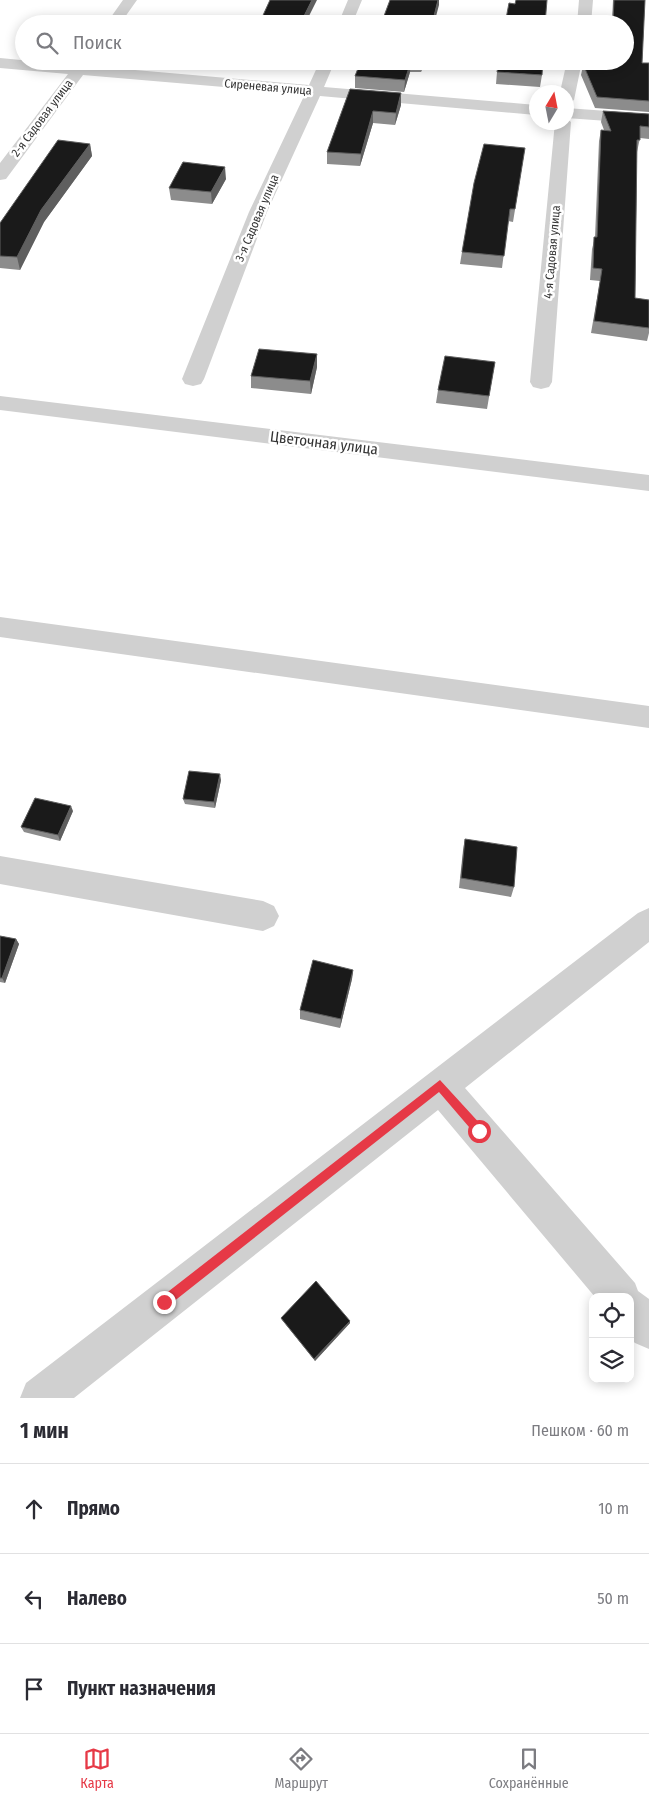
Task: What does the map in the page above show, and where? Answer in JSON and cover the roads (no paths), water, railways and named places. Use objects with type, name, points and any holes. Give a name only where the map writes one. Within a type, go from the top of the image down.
[{"type":"street","points":[[119,15],[130,0]]},
{"type":"street","points":[[349,15],[355,0]]},
{"type":"street","points":[[585,15],[586,0]]},
{"type":"street","name":"Сиреневая улица","points":[[0,63],[15,64]]},
{"type":"street","name":"2-я Садовая улица","points":[[0,175],[78,70]]},
{"type":"street","name":"Сиреневая улица","points":[[119,70],[316,91],[529,109]]},
{"type":"street","name":"3-я Садовая улица","points":[[193,379],[258,212],[324,70]]},
{"type":"street","points":[[569,85],[573,70]]},
{"type":"street","points":[[574,114],[649,119]]},
{"type":"street","name":"4-я Садовая улица","points":[[541,382],[562,130]]},
{"type":"street","name":"Цветочная улица","points":[[0,403],[649,483]]},
{"type":"street","points":[[0,627],[649,717]]},
{"type":"street","points":[[0,870],[263,916]]},
{"type":"street","points":[[41,1398],[649,923]]},
{"type":"street","points":[[440,1085],[618,1293]]},
{"type":"street","points":[[634,1312],[649,1329]]}]
